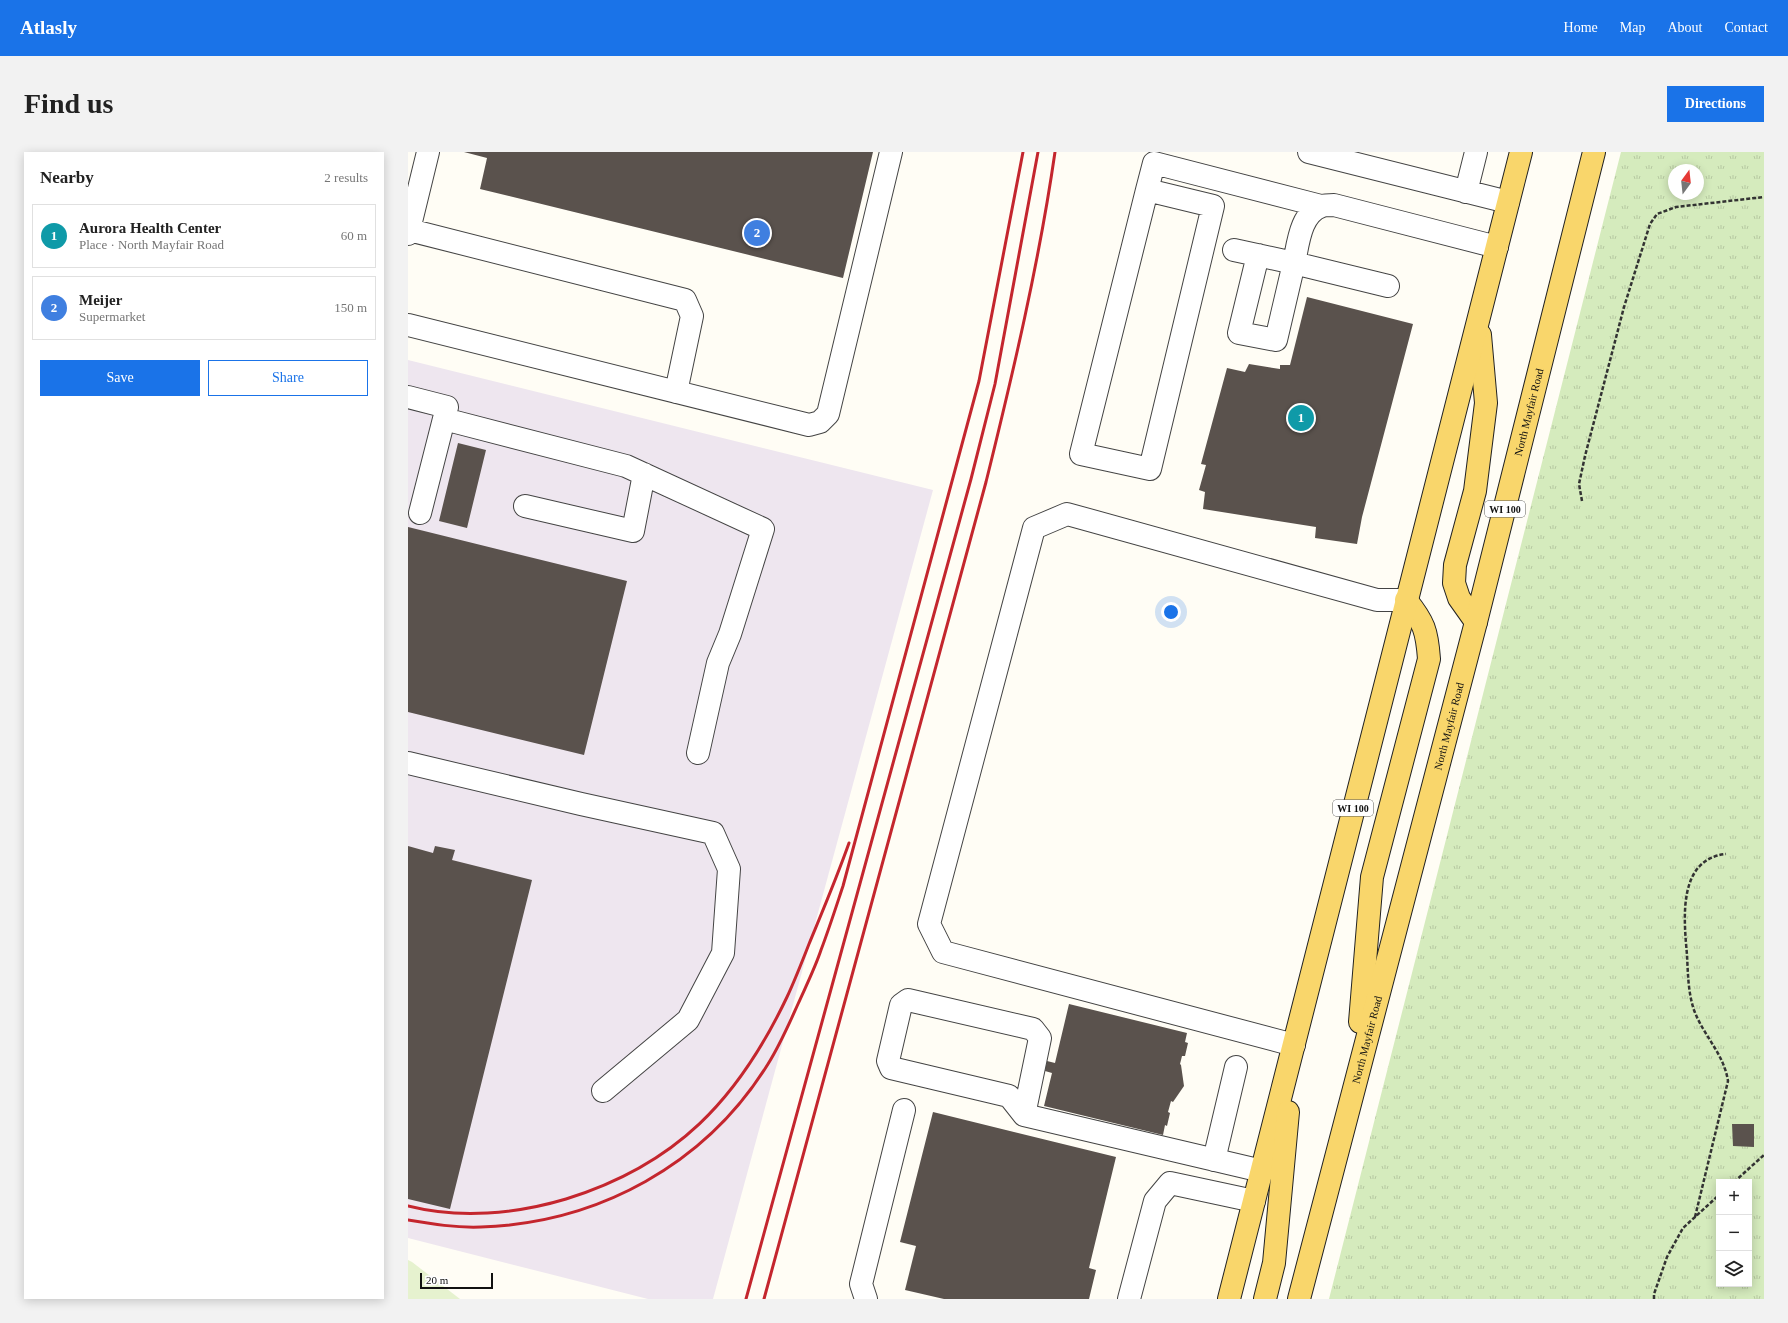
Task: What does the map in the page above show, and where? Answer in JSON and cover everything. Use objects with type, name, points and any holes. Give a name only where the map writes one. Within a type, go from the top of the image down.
[{"type":"main road","name":"WI 100","points":[[1229,1299],[1521,152]]},
{"type":"main road","name":"North Mayfair Road","points":[[1299,1299],[1476,622],[1594,152]]},
{"type":"main road","points":[[1476,622],[1459,598],[1454,583],[1455,566],[1475,491],[1486,403],[1479,318]]},
{"type":"main road","points":[[1356,1081],[1372,877],[1429,659],[1427,635],[1418,615],[1406,600]]},
{"type":"main road","points":[[1265,1299],[1274,1256],[1294,1045]]},
{"type":"lane","points":[[428,152],[408,232],[686,300],[692,316],[676,392]]},
{"type":"lane","points":[[408,325],[810,426],[820,422],[828,414],[891,152]]},
{"type":"lane","points":[[1309,152],[1508,202]]},
{"type":"lane","points":[[1466,192],[1476,152]]},
{"type":"lane","points":[[1147,190],[1213,206],[1150,469],[1081,454],[1147,190],[1154,163],[1321,206],[1334,205],[1497,247]]},
{"type":"lane","points":[[1258,255],[1239,333],[1276,340],[1303,226],[1309,215],[1321,206]]},
{"type":"lane","points":[[1234,250],[1388,286]]},
{"type":"lane","points":[[408,396],[447,407],[420,513]]},
{"type":"lane","points":[[444,420],[626,466],[764,529],[730,634],[718,663],[698,753]]},
{"type":"lane","points":[[525,506],[633,531],[644,474]]},
{"type":"lane","points":[[1294,1045],[943,952],[929,924],[1034,528],[1067,514],[1377,600],[1406,600]]},
{"type":"lane","points":[[408,763],[581,804],[713,833],[729,869],[723,953],[688,1020],[603,1091]]},
{"type":"lane","points":[[1024,1115],[1040,1038],[1033,1029],[908,1000],[901,1005],[888,1061],[891,1068],[1009,1096],[1024,1115],[1262,1171]]},
{"type":"lane","points":[[1214,1160],[1236,1067]]},
{"type":"lane","points":[[866,1299],[860,1284],[904,1110]]},
{"type":"lane","points":[[1129,1299],[1155,1201],[1170,1183],[1254,1201]]},
{"type":"path","points":[[1582,501],[1579,484],[1585,456],[1624,307],[1650,224],[1657,214],[1676,207],[1764,197]]},
{"type":"path","points":[[1695,1217],[1728,1081],[1722,1061],[1701,1026],[1690,995],[1684,917],[1688,891],[1694,873],[1707,859],[1726,854]]},
{"type":"path","points":[[1737,1179],[1764,1155]]},
{"type":"path","points":[[1654,1299],[1654,1294],[1667,1257],[1683,1228],[1716,1199]]},
{"type":"shaded area","points":[[408,360],[933,490],[713,1299],[648,1299],[408,1238]]},
{"type":"green space","points":[[1621,152],[1764,152],[1764,1299],[1329,1299]]},
{"type":"green space","points":[[408,1260],[412,1262],[460,1299],[408,1299]]},
{"type":"building","points":[[464,152],[873,152],[843,278],[480,189],[487,158]]},
{"type":"building","points":[[1307,297],[1413,324],[1362,517],[1357,544],[1315,538],[1316,527],[1203,509],[1205,492],[1199,490],[1206,465],[1201,464],[1227,368],[1245,372],[1249,364],[1280,369],[1280,365],[1290,365]]},
{"type":"building","points":[[458,443],[486,450],[467,528],[439,521]]},
{"type":"building","points":[[408,527],[627,581],[584,755],[408,712]]},
{"type":"building","points":[[408,846],[433,853],[435,846],[455,850],[452,860],[532,880],[450,1209],[408,1199]]},
{"type":"building","points":[[1069,1004],[1187,1033],[1185,1042],[1188,1043],[1185,1056],[1182,1056],[1180,1064],[1184,1086],[1173,1102],[1171,1101],[1168,1112],[1170,1113],[1167,1126],[1165,1125],[1163,1135],[1044,1106],[1052,1073],[1045,1071],[1047,1061],[1055,1063]]},
{"type":"building","points":[[933,1112],[1116,1157],[1089,1268],[1096,1270],[1089,1299],[944,1299],[905,1290],[916,1246],[900,1242]]},
{"type":"building","points":[[1732,1124],[1754,1124],[1754,1147],[1733,1146]]},
{"type":"railway","points":[[408,1220],[462,1227],[481,1227],[525,1223],[567,1214],[607,1200],[646,1182],[681,1158],[714,1131],[743,1100],[768,1064],[788,1027],[816,964],[843,886],[979,381],[1023,152]]},
{"type":"railway","points":[[746,1299],[971,479],[995,384],[1038,152]]},
{"type":"railway","points":[[764,1299],[986,482],[1025,318],[1049,194],[1055,152]]},
{"type":"railway","points":[[408,1206],[447,1212],[487,1213],[527,1208],[566,1199],[605,1185],[640,1168],[671,1147],[699,1124],[725,1097],[747,1067],[768,1034],[796,978],[849,843]]},
{"type":"place","name":"Meijer","points":[[757,233]]},
{"type":"place","name":"Aurora Health Center","points":[[1301,418]]}]
